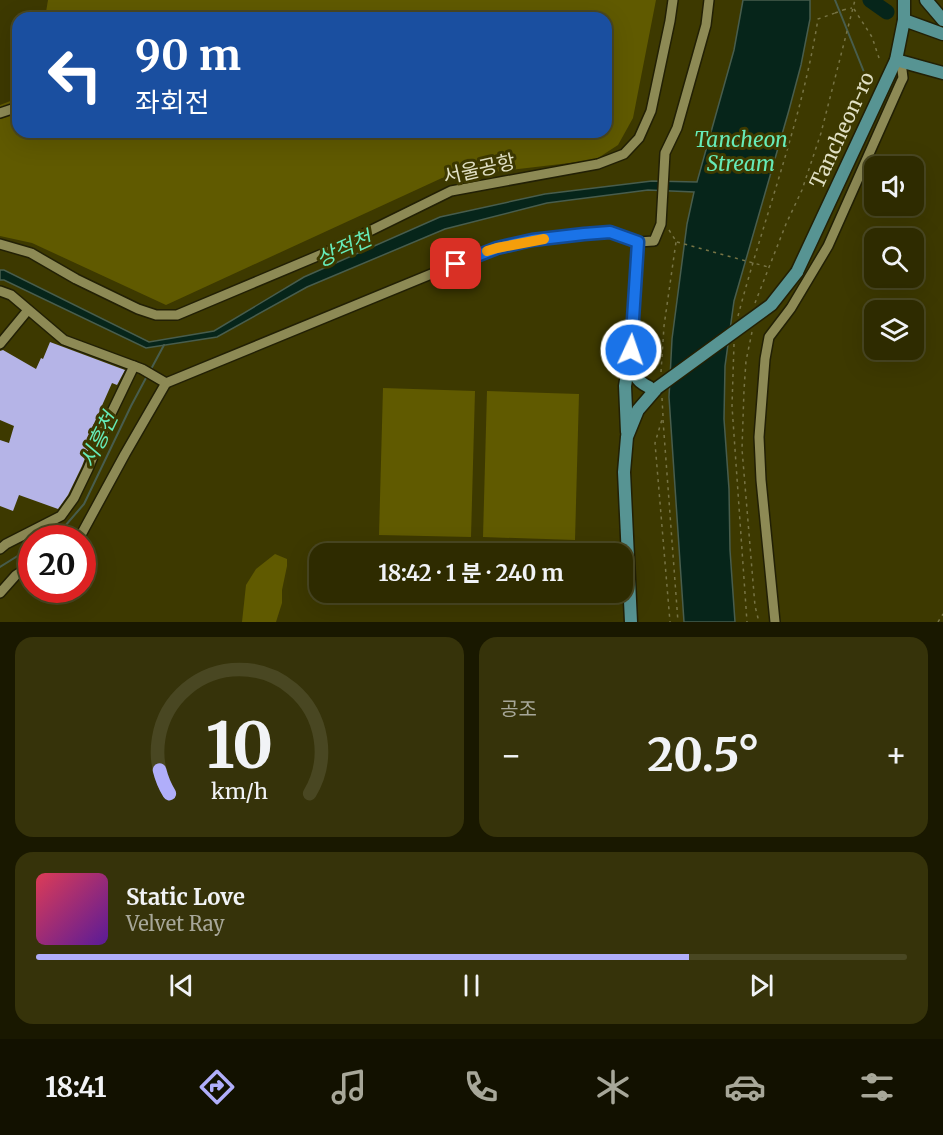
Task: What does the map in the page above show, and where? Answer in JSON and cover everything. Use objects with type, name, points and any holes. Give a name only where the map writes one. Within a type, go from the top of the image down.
[{"type":"main road","name":"Tancheon-ro","points":[[659,388],[771,305],[797,272],[898,61],[904,20],[904,0]]},
{"type":"main road","points":[[926,0],[943,20]]},
{"type":"main road","points":[[904,20],[943,34]]},
{"type":"main road","points":[[898,61],[943,73]]},
{"type":"main road","points":[[627,437],[638,410],[659,388],[640,383],[634,371],[631,350]]},
{"type":"main road","points":[[631,350],[625,386],[627,437],[624,472],[631,622]]},
{"type":"street","name":"서울공항","points":[[0,244],[31,253],[76,279],[138,309],[156,315],[177,315],[327,252],[451,191],[597,164],[624,154],[639,138],[651,111],[673,0]]},
{"type":"street","points":[[86,525],[165,383],[497,248],[532,240],[610,232],[638,242],[654,241],[661,224],[665,153],[677,128],[706,25],[709,0]]},
{"type":"street","points":[[775,622],[759,436],[769,337],[791,308],[828,246],[903,78],[898,61]]},
{"type":"street","points":[[631,350],[638,242]]},
{"type":"street","points":[[0,291],[11,295],[64,340],[138,368],[165,383]]},
{"type":"street","points":[[0,344],[28,310]]},
{"type":"street","points":[[0,549],[62,516],[88,469],[108,420],[138,368]]},
{"type":"street","points":[[0,593],[18,574]]},
{"type":"path","points":[[846,39],[855,1]]},
{"type":"path","points":[[835,12],[853,8]]},
{"type":"path","points":[[853,8],[872,37],[880,61]]},
{"type":"path","points":[[661,224],[678,242],[768,267]]},
{"type":"path","points":[[678,242],[664,326],[659,388],[678,622]]},
{"type":"path","points":[[663,416],[655,442],[670,622]]},
{"type":"path","points":[[939,622],[943,614]]},
{"type":"shaded area","points":[[48,0],[656,0],[633,118],[618,145],[595,160],[442,178],[166,305],[32,243],[0,236],[0,105],[12,100],[12,138],[612,138],[612,12],[46,12]]},
{"type":"shaded area","points":[[383,388],[475,391],[471,537],[379,535]]},
{"type":"shaded area","points":[[487,391],[579,394],[575,540],[483,537]]},
{"type":"shaded area","points":[[275,554],[287,559],[282,603],[276,622],[242,622],[246,585],[256,569]]},
{"type":"water","name":"Tancheon Stream","points":[[743,0],[810,0],[810,19],[789,110],[734,301],[725,366],[724,419],[735,622],[684,622],[669,397],[672,339],[687,224],[694,192],[648,190],[547,203],[445,229],[307,287],[217,337],[146,348],[0,280],[0,270],[4,270],[149,342],[214,331],[304,277],[440,217],[545,194],[652,181],[697,182],[734,50]]},
{"type":"building","points":[[50,342],[125,370],[117,385],[112,383],[88,437],[93,438],[82,466],[68,495],[58,509],[19,495],[13,511],[0,506],[0,440],[9,443],[14,426],[0,420],[0,351],[3,350],[36,369]]},
{"type":"waterway","points":[[835,0],[864,72]]},
{"type":"waterway","points":[[870,0],[887,12]]},
{"type":"waterway","name":"시흥천","points":[[150,371],[164,345]]},
{"type":"waterway","name":"시흥천","points":[[66,525],[84,504],[147,376]]},
{"type":"waterway","name":"시흥천","points":[[0,567],[18,556]]},
{"type":"slow traffic","points":[[487,251],[544,239]]},
{"type":"route","points":[[456,264],[497,248],[532,240],[610,232],[638,242],[631,350]]},
{"type":"water label","name":"상적천","points":[[344,249]]}]
